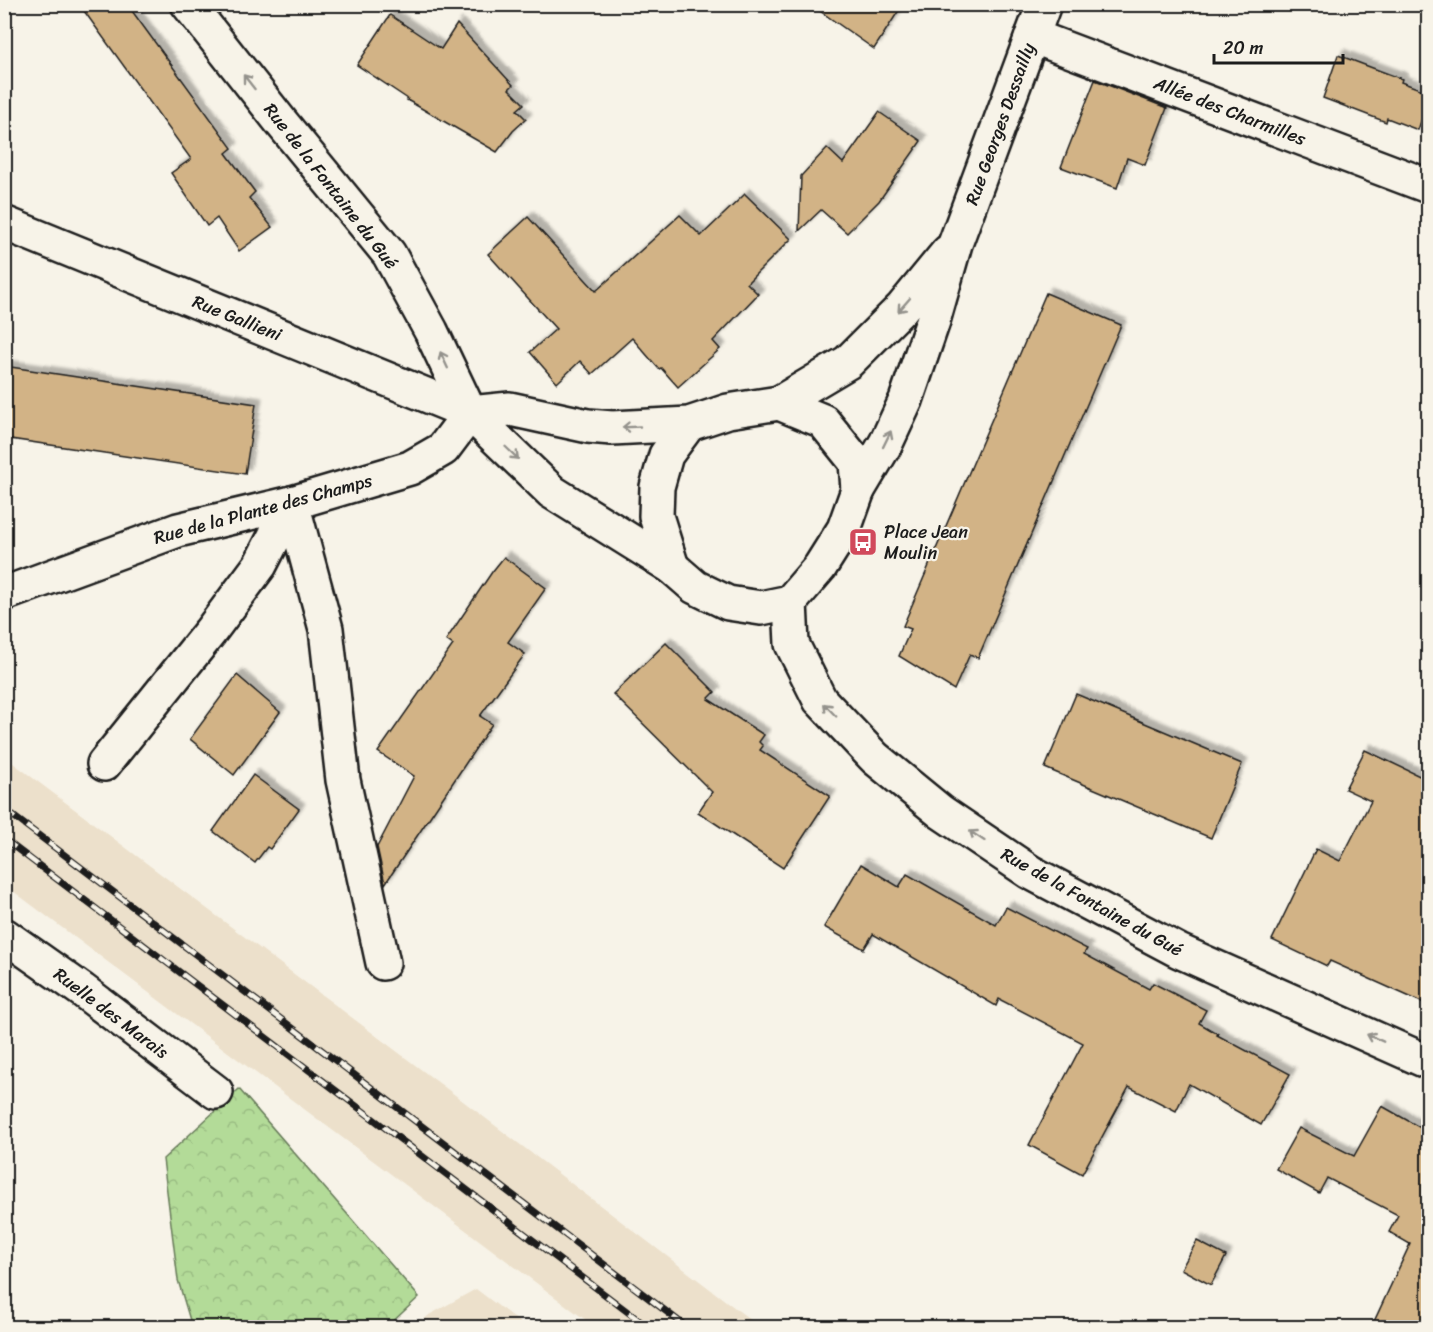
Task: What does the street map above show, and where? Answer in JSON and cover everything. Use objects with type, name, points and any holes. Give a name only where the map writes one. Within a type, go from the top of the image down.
[{"type":"street","name":"Rue de la Fontaine du Gué","points":[[188,4],[280,122],[389,254],[470,413]]},
{"type":"street","name":"Rue Georges Dessailly","points":[[858,490],[886,443],[906,400],[933,321],[955,244],[1044,4]]},
{"type":"street","name":"Allée des Charmilles","points":[[1032,36],[1428,186]]},
{"type":"street","name":"Rue Gallieni","points":[[4,222],[470,413],[552,492],[672,567]]},
{"type":"street","name":"Rue Georges Dessailly","points":[[779,402],[848,362],[902,308],[955,244]]},
{"type":"street","points":[[779,402],[823,421],[856,462],[858,490],[844,529],[820,567],[790,602],[761,608],[728,603],[695,587],[672,567],[656,516],[657,487],[666,455],[689,424],[728,411],[779,402]]},
{"type":"street","name":"Rue Gallieni","points":[[470,413],[510,408],[588,426],[612,428],[689,424]]},
{"type":"street","name":"Rue de la Plante des Champs","points":[[4,594],[178,530],[292,502],[410,468],[443,448],[470,413]]},
{"type":"street","points":[[104,764],[210,632],[260,565],[292,502]]},
{"type":"street","points":[[292,502],[326,629],[343,780],[383,963]]},
{"type":"street","name":"Rue de la Fontaine du Gué","points":[[790,602],[792,645],[820,700],[875,758],[941,812],[1030,872],[1179,951],[1428,1062]]},
{"type":"street","name":"Ruelle des Marais","points":[[4,935],[82,990],[216,1092]]},
{"type":"shaded area","points":[[5,757],[760,1327],[595,1327],[5,885]]},
{"type":"shaded area","points":[[476,1289],[526,1327],[416,1327],[429,1315]]},
{"type":"green space","points":[[239,1089],[419,1297],[387,1327],[192,1327],[178,1280],[163,1159]]},
{"type":"building","points":[[79,4],[127,4],[232,148],[226,153],[255,192],[249,198],[272,227],[239,251],[217,218],[207,226],[171,173],[191,159]]},
{"type":"building","points":[[810,4],[903,4],[874,49]]},
{"type":"building","points":[[390,15],[441,49],[457,24],[513,85],[509,89],[524,104],[517,110],[526,119],[513,131],[497,152],[407,100],[357,65]]},
{"type":"building","points":[[1338,55],[1402,79],[1401,82],[1428,92],[1428,101],[1418,130],[1387,118],[1386,122],[1323,98]]},
{"type":"building","points":[[1095,80],[1167,108],[1145,165],[1127,158],[1117,188],[1061,167]]},
{"type":"building","points":[[879,112],[921,141],[879,201],[847,233],[821,210],[799,231],[801,176],[827,148],[843,163]]},
{"type":"building","points":[[745,194],[791,239],[747,283],[758,294],[713,341],[720,349],[678,387],[632,338],[592,374],[580,361],[557,383],[530,352],[556,329],[488,254],[528,217],[596,291],[680,215],[701,236]]},
{"type":"building","points":[[1046,293],[1121,325],[978,658],[970,654],[954,690],[899,656],[911,629],[903,626]]},
{"type":"building","points":[[4,366],[256,404],[245,474],[4,438]]},
{"type":"building","points":[[504,557],[546,588],[508,642],[525,654],[480,716],[492,724],[385,884],[377,847],[414,776],[378,752],[453,645],[446,640]]},
{"type":"building","points":[[666,643],[715,692],[708,699],[764,735],[759,742],[763,746],[760,750],[830,796],[783,868],[698,812],[712,792],[613,694]]},
{"type":"building","points":[[237,675],[280,712],[234,775],[190,739]]},
{"type":"building","points":[[1076,694],[1242,764],[1211,838],[1045,768]]},
{"type":"building","points":[[1365,750],[1428,780],[1428,1005],[1330,961],[1327,966],[1272,940],[1316,849],[1340,861],[1371,801],[1345,789]]},
{"type":"building","points":[[253,775],[299,809],[270,849],[267,847],[255,863],[213,831]]},
{"type":"building","points":[[861,864],[899,887],[907,874],[996,925],[1006,907],[1087,949],[1084,954],[1149,989],[1153,983],[1206,1010],[1199,1023],[1290,1074],[1261,1125],[1189,1084],[1176,1111],[1129,1087],[1082,1174],[1029,1145],[1083,1043],[999,999],[996,1006],[873,934],[864,949],[824,927]]},
{"type":"building","points":[[1382,1106],[1428,1132],[1428,1328],[1371,1328],[1410,1244],[1389,1232],[1398,1215],[1327,1178],[1319,1193],[1276,1169],[1299,1128],[1354,1156]]},
{"type":"building","points":[[1197,1241],[1226,1256],[1211,1285],[1181,1269]]},
{"type":"railway","points":[[4,809],[688,1328]]},
{"type":"railway","points":[[4,839],[649,1328]]},
{"type":"place","name":"Place Jean Moulin","points":[[863,542]]}]
